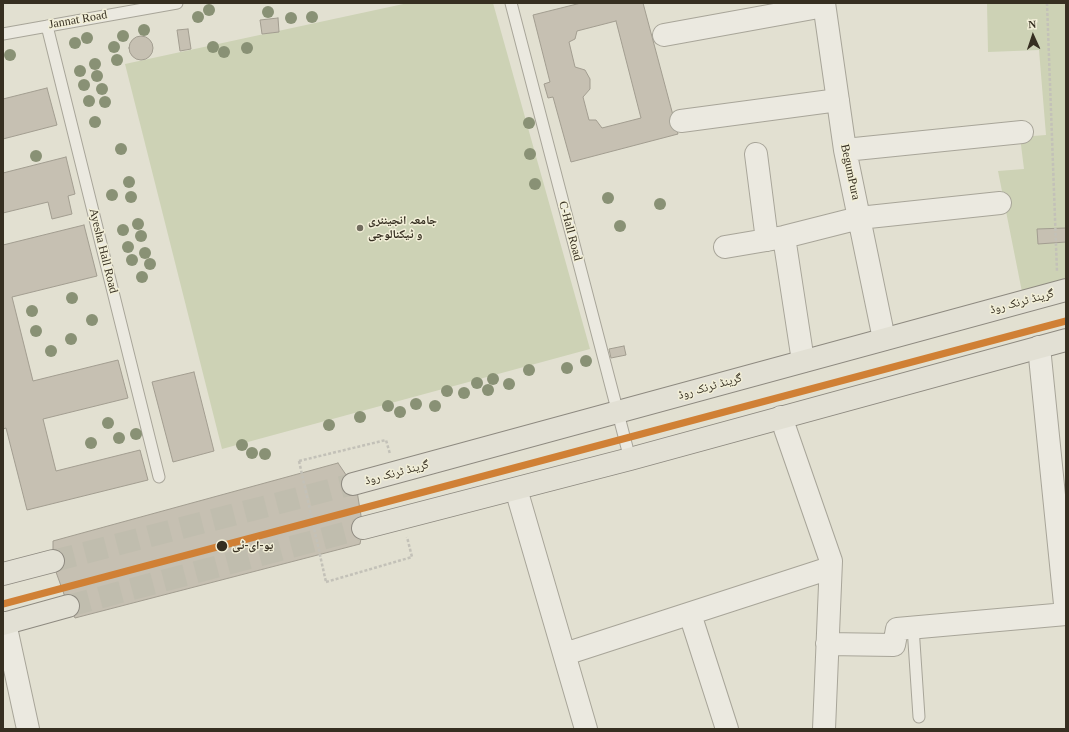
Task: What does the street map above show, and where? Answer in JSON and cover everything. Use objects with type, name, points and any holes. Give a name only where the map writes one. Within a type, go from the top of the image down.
[{"type":"main road","name":"گرینڈ ٹرنک روڈ","points":[[353,484],[1062,292]]},
{"type":"main road","points":[[363,528],[630,459],[1066,340]]},
{"type":"main road","points":[[3,574],[53,561]]},
{"type":"main road","points":[[4,624],[68,606]]},
{"type":"street","points":[[664,35],[824,5]]},
{"type":"street","name":"BegumPura","points":[[824,5],[844,150],[860,218],[884,339]]},
{"type":"street","points":[[681,121],[838,100]]},
{"type":"street","points":[[844,150],[1022,132]]},
{"type":"street","points":[[756,154],[803,361]]},
{"type":"street","points":[[726,247],[776,239],[860,218],[1000,203]]},
{"type":"street","points":[[827,644],[894,645],[897,629],[1066,614],[1063,550],[1039,347]]},
{"type":"street","points":[[781,417],[831,561],[824,729]]},
{"type":"street","points":[[516,489],[586,729]]},
{"type":"street","points":[[565,654],[830,568]]},
{"type":"street","points":[[690,614],[727,729]]},
{"type":"street","points":[[4,624],[28,729]]},
{"type":"lane","name":"Jannat Road","points":[[3,34],[177,3]]},
{"type":"lane","name":"C-Hall Road","points":[[511,3],[630,459]]},
{"type":"lane","name":"Ayesha Hall Road","points":[[47,26],[159,477]]},
{"type":"lane","points":[[913,627],[919,717]]},
{"type":"path","points":[[1048,3],[1062,292]]},
{"type":"path","points":[[395,473],[386,440],[299,461],[326,582],[412,557],[402,518]]},
{"type":"green space","points":[[408,3],[493,3],[590,349],[222,449],[125,64]]},
{"type":"green space","points":[[987,3],[1066,3],[1066,290],[1024,302],[998,171],[1024,169],[1020,137],[1046,135],[1039,50],[988,52]]},
{"type":"building","points":[[581,3],[643,3],[678,134],[571,162],[553,97],[548,98],[544,84],[550,82],[533,15]],"holes":[[[616,21],[641,118],[602,128],[596,120],[589,120],[583,97],[590,89],[590,79],[585,70],[575,67],[569,42],[575,39],[577,31]]]},
{"type":"building","points":[[278,18],[279,32],[262,34],[260,20]]},
{"type":"building","points":[[188,29],[191,49],[180,51],[177,30]]},
{"type":"building","points":[[141,36],[146,37],[152,43],[152,53],[146,59],[141,60],[136,59],[130,53],[129,48],[130,43],[136,37]]},
{"type":"building","points":[[47,88],[57,125],[3,139],[3,99]]},
{"type":"building","points":[[66,157],[75,194],[68,196],[72,214],[52,219],[48,202],[3,213],[3,173]]},
{"type":"building","points":[[84,225],[97,276],[12,297],[33,381],[118,360],[128,398],[43,419],[56,471],[140,450],[148,480],[27,510],[6,428],[3,429],[3,245]]},
{"type":"building","points":[[1066,228],[1066,242],[1038,244],[1037,229]]},
{"type":"building","points":[[624,346],[626,355],[611,358],[609,349]]},
{"type":"building","points":[[194,372],[214,451],[173,462],[152,382]]},
{"type":"building","points":[[338,463],[357,491],[363,528],[360,544],[75,618],[65,597],[56,572],[53,561],[53,541]]},
{"type":"tunnel","points":[[53,561],[353,484]]},
{"type":"tunnel","points":[[68,606],[363,528]]},
{"type":"transit line","points":[[3,604],[1066,321]]},
{"type":"place","name":"جامعہ انجینئری و ٹیکنالوجی","points":[[360,228]]},
{"type":"place","name":"یو-ای-ٹی","points":[[222,546]]}]
